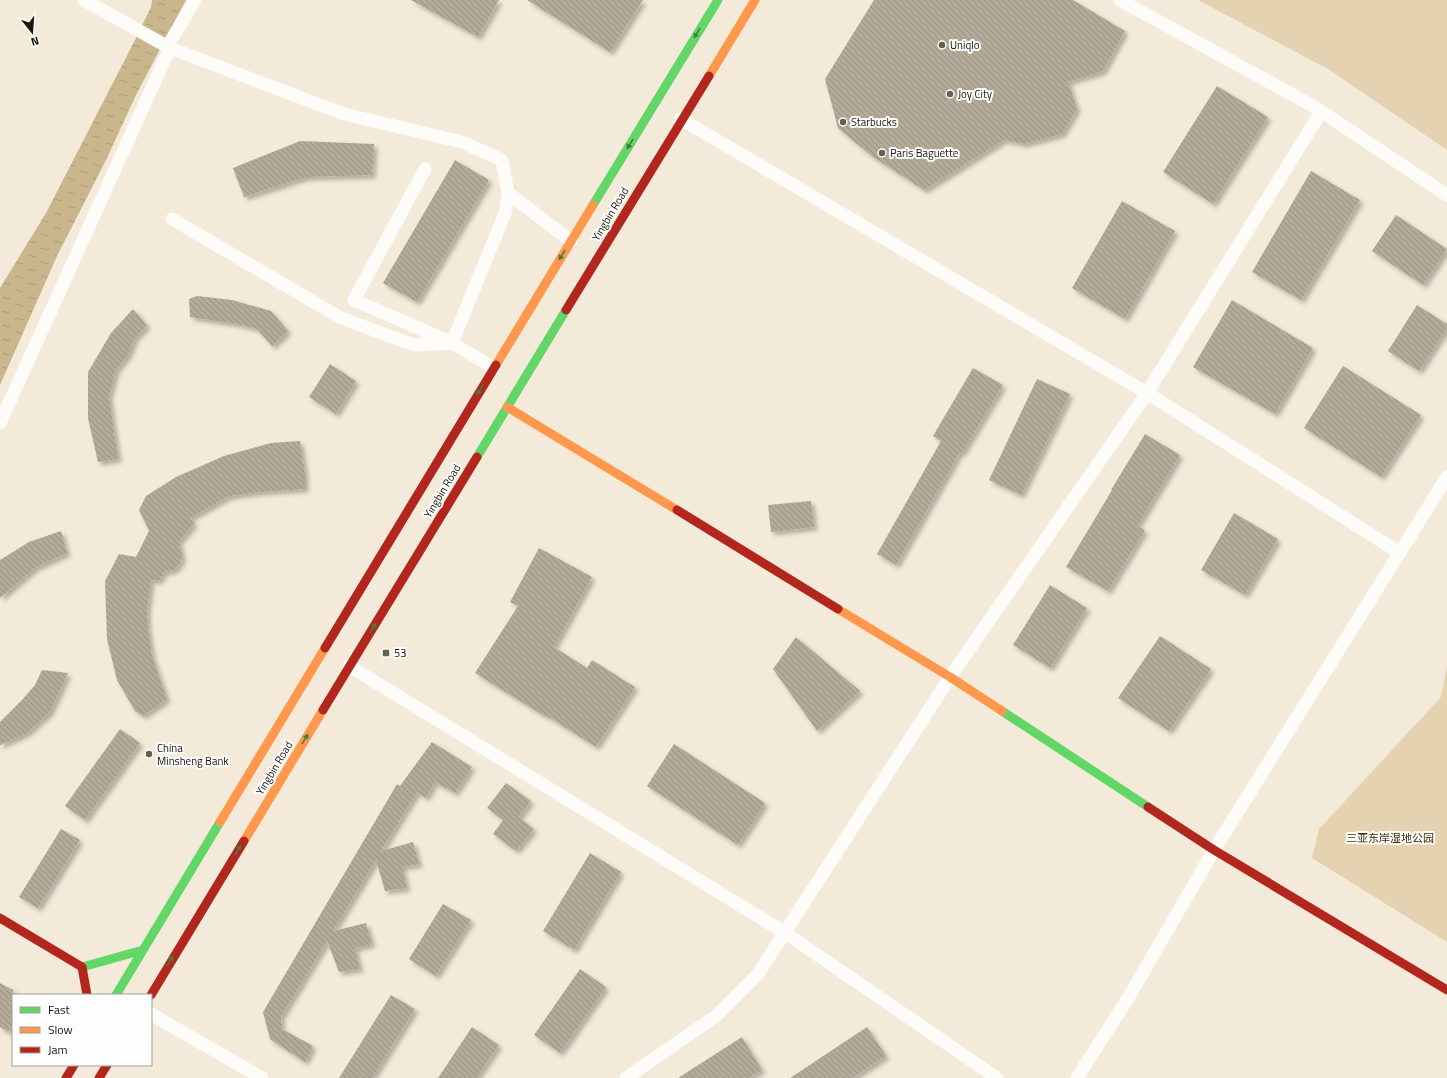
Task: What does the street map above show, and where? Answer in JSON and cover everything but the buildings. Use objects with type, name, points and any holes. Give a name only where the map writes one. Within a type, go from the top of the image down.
[{"type":"main road","name":"Yingbin Road","points":[[117,994],[143,950],[201,861],[494,368],[718,0]]},
{"type":"main road","name":"Yingbin Road","points":[[152,994],[220,872],[349,666],[755,0]]},
{"type":"main road","points":[[507,407],[950,677],[1214,850],[1447,990]]},
{"type":"main road","points":[[0,918],[82,967],[143,950]]},
{"type":"main road","points":[[82,967],[86,994]]},
{"type":"main road","points":[[66,1078],[73,1066]]},
{"type":"main road","points":[[99,1078],[107,1066]]},
{"type":"street","points":[[84,0],[124,21],[168,47],[344,114],[462,142],[502,160],[508,193],[505,213],[452,343]]},
{"type":"street","points":[[0,423],[168,47],[195,0]]},
{"type":"street","points":[[1120,0],[1321,112],[1447,195]]},
{"type":"street","points":[[626,1078],[716,1016],[758,974],[950,677],[1147,393],[1321,112]]},
{"type":"street","points":[[681,120],[1147,393],[1400,554]]},
{"type":"street","points":[[341,318],[354,300],[425,169]]},
{"type":"street","points":[[508,193],[571,241]]},
{"type":"street","points":[[172,219],[341,318],[414,346],[452,343]]},
{"type":"street","points":[[354,300],[452,343],[494,368]]},
{"type":"street","points":[[1077,1078],[1130,995],[1214,850],[1447,477]]},
{"type":"street","points":[[349,666],[784,932],[997,1078]]},
{"type":"street","points":[[152,1015],[262,1078]]},
{"type":"green space","points":[[1198,0],[1447,0],[1447,150],[1328,69]]},
{"type":"green space","name":"三亚东岸湿地公园","points":[[1447,666],[1447,942],[1312,858],[1319,829],[1441,697]]},
{"type":"water","points":[[152,0],[186,0],[137,93],[106,160],[57,256],[0,385],[0,288],[46,213],[134,42],[151,7]]},
{"type":"traffic: fast","points":[[593,205],[718,0]]},
{"type":"traffic: fast","points":[[477,457],[566,310]]},
{"type":"traffic: fast","points":[[1002,711],[1148,807]]},
{"type":"traffic: fast","points":[[117,994],[220,822]]},
{"type":"traffic: fast","points":[[82,967],[143,950]]},
{"type":"traffic: slow","points":[[709,76],[755,0]]},
{"type":"traffic: slow","points":[[496,365],[593,205]]},
{"type":"traffic: slow","points":[[507,407],[677,510]]},
{"type":"traffic: slow","points":[[838,609],[950,677],[1002,711]]},
{"type":"traffic: slow","points":[[220,822],[325,648]]},
{"type":"traffic: slow","points":[[244,841],[323,710]]},
{"type":"traffic: jam","points":[[566,310],[709,76]]},
{"type":"traffic: jam","points":[[325,648],[496,365]]},
{"type":"traffic: jam","points":[[323,710],[477,457]]},
{"type":"traffic: jam","points":[[677,510],[838,609]]},
{"type":"traffic: jam","points":[[1148,807],[1214,850],[1447,990]]},
{"type":"traffic: jam","points":[[152,994],[244,841]]},
{"type":"traffic: jam","points":[[0,918],[82,967],[87,994]]},
{"type":"traffic: jam","points":[[66,1078],[73,1066]]},
{"type":"traffic: jam","points":[[99,1078],[106,1066]]},
{"type":"place","name":"Uniqlo","points":[[942,45]]},
{"type":"place","name":"Joy City","points":[[950,94]]},
{"type":"place","name":"Starbucks","points":[[843,122]]},
{"type":"place","name":"Paris Baguette","points":[[882,153]]},
{"type":"place","name":"53","points":[[386,653]]},
{"type":"place","name":"China Minsheng Bank","points":[[149,754]]}]
